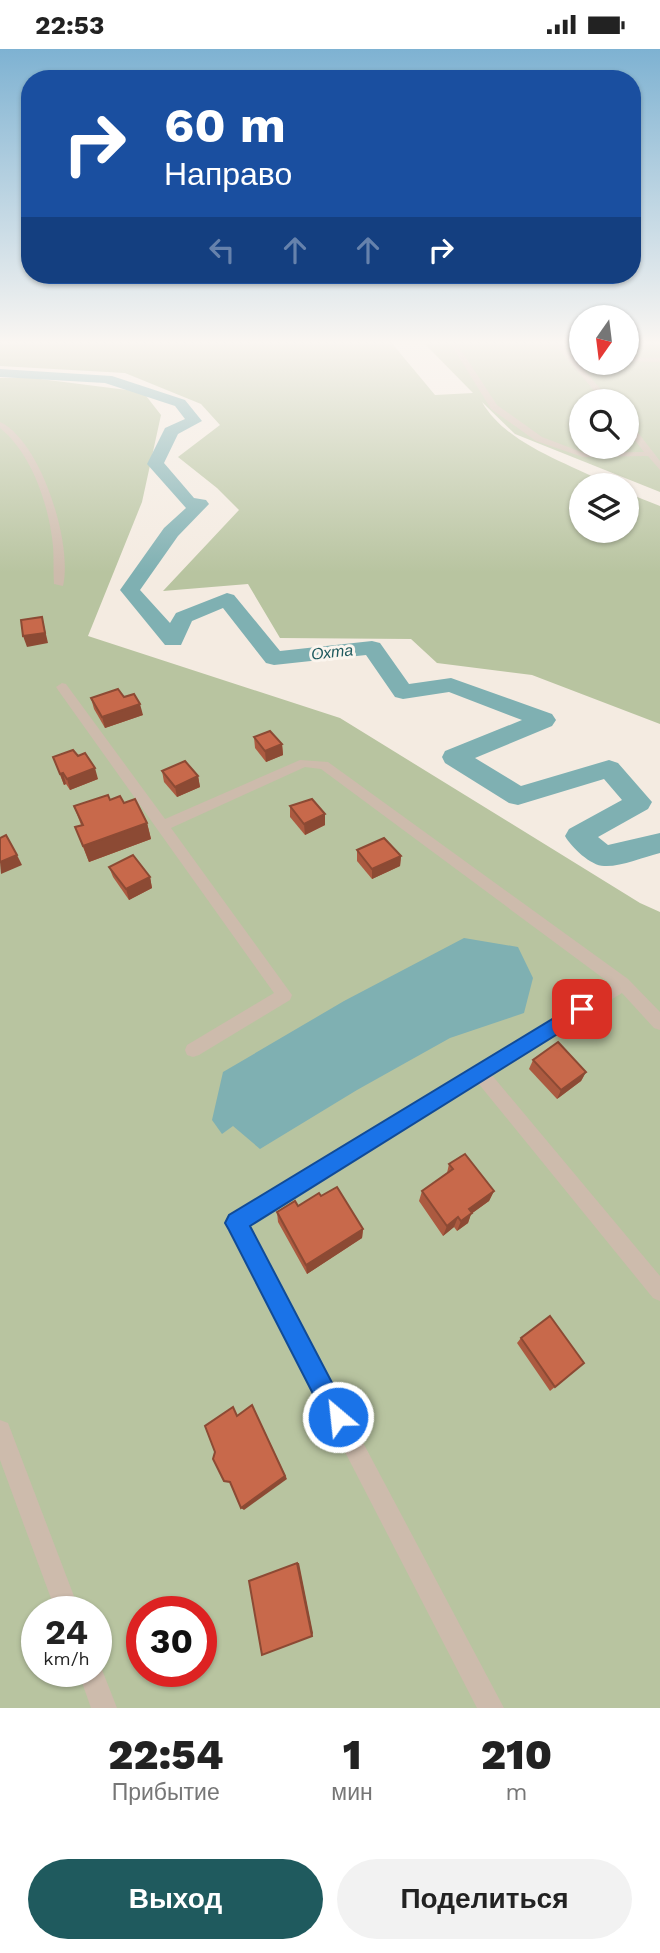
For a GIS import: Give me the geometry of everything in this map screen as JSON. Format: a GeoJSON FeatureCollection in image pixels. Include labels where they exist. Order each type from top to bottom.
{"type":"FeatureCollection","features":[{"type":"Feature","properties":{"kind":"street"},"geometry":{"type":"LineString","coordinates":[[510,418],[539,439],[583,455],[649,454]]}},
{"type":"Feature","properties":{"kind":"street"},"geometry":{"type":"LineString","coordinates":[[0,424],[17,438],[27,456],[52,519],[58,545],[58,584]]}},
{"type":"Feature","properties":{"kind":"street"},"geometry":{"type":"LineString","coordinates":[[639,438],[660,467]]}},
{"type":"Feature","properties":{"kind":"street"},"geometry":{"type":"LineString","coordinates":[[62,687],[284,995],[193,1050]]}},
{"type":"Feature","properties":{"kind":"street"},"geometry":{"type":"LineString","coordinates":[[164,825],[304,763],[324,765],[622,984],[660,1023]]}},
{"type":"Feature","properties":{"kind":"street"},"geometry":{"type":"LineString","coordinates":[[491,1708],[236,1223],[622,984]]}},
{"type":"Feature","properties":{"kind":"street"},"geometry":{"type":"LineString","coordinates":[[479,1072],[660,1291]]}},
{"type":"Feature","properties":{"kind":"street"},"geometry":{"type":"LineString","coordinates":[[0,1431],[62,1596]]}},
{"type":"Feature","properties":{"kind":"street"},"geometry":{"type":"LineString","coordinates":[[95,1687],[100,1706]]}},
{"type":"Feature","properties":{"kind":"green space"},"geometry":{"type":"Polygon","coordinates":[[[0,418],[160,418],[142,502],[88,636],[340,718],[640,903],[660,912],[660,1708],[0,1708],[0,418]]]}},
{"type":"Feature","properties":{"kind":"green space"},"geometry":{"type":"Polygon","coordinates":[[[214,418],[495,418],[522,441],[585,473],[569,473],[569,543],[639,543],[639,498],[660,506],[660,724],[532,675],[437,663],[411,639],[280,638],[248,584],[163,591],[239,510],[217,488],[178,457],[220,425],[214,418]]]}},
{"type":"Feature","properties":{"kind":"green space"},"geometry":{"type":"Polygon","coordinates":[[[499,418],[569,418],[569,456],[515,434],[499,418]]]}},
{"type":"Feature","properties":{"kind":"green space"},"geometry":{"type":"Polygon","coordinates":[[[639,418],[660,418],[660,492],[639,484],[639,473],[612,473],[578,459],[639,459],[639,418]]]}},
{"type":"Feature","properties":{"kind":"water"},"geometry":{"type":"Polygon","coordinates":[[[464,938],[518,947],[533,978],[524,1013],[450,1038],[260,1149],[233,1126],[222,1134],[212,1120],[223,1072],[344,1001],[464,938]]]}},
{"type":"Feature","properties":{"kind":"building"},"geometry":{"type":"Polygon","coordinates":[[[42,617],[45,633],[23,636],[21,620],[42,617]]]}},
{"type":"Feature","properties":{"kind":"building"},"geometry":{"type":"Polygon","coordinates":[[[118,689],[124,697],[134,694],[140,704],[102,717],[91,698],[118,689]]]}},
{"type":"Feature","properties":{"kind":"building"},"geometry":{"type":"Polygon","coordinates":[[[270,731],[282,744],[265,751],[254,737],[270,731]]]}},
{"type":"Feature","properties":{"kind":"building"},"geometry":{"type":"Polygon","coordinates":[[[73,750],[78,756],[85,753],[95,768],[67,779],[63,773],[60,774],[53,757],[73,750]]]}},
{"type":"Feature","properties":{"kind":"building"},"geometry":{"type":"Polygon","coordinates":[[[185,761],[198,776],[175,787],[162,771],[185,761]]]}},
{"type":"Feature","properties":{"kind":"building"},"geometry":{"type":"Polygon","coordinates":[[[108,795],[110,800],[120,796],[124,803],[135,799],[147,823],[83,846],[75,827],[83,825],[74,806],[108,795]]]}},
{"type":"Feature","properties":{"kind":"building"},"geometry":{"type":"Polygon","coordinates":[[[312,799],[325,814],[304,824],[290,806],[312,799]]]}},
{"type":"Feature","properties":{"kind":"building"},"geometry":{"type":"Polygon","coordinates":[[[6,835],[17,855],[0,862],[0,838],[6,835]]]}},
{"type":"Feature","properties":{"kind":"building"},"geometry":{"type":"Polygon","coordinates":[[[384,838],[401,856],[372,869],[357,850],[384,838]]]}},
{"type":"Feature","properties":{"kind":"building"},"geometry":{"type":"Polygon","coordinates":[[[133,855],[150,877],[126,889],[109,867],[133,855]]]}},
{"type":"Feature","properties":{"kind":"building"},"geometry":{"type":"Polygon","coordinates":[[[558,1042],[586,1072],[561,1090],[533,1060],[558,1042]]]}},
{"type":"Feature","properties":{"kind":"building"},"geometry":{"type":"Polygon","coordinates":[[[465,1154],[494,1191],[469,1209],[472,1213],[461,1221],[458,1217],[447,1226],[422,1191],[453,1169],[449,1164],[465,1154]]]}},
{"type":"Feature","properties":{"kind":"building"},"geometry":{"type":"Polygon","coordinates":[[[337,1187],[363,1229],[306,1265],[277,1212],[295,1201],[298,1206],[319,1193],[321,1196],[337,1187]]]}},
{"type":"Feature","properties":{"kind":"building"},"geometry":{"type":"Polygon","coordinates":[[[550,1316],[584,1363],[555,1387],[521,1338],[550,1316]]]}},
{"type":"Feature","properties":{"kind":"building"},"geometry":{"type":"Polygon","coordinates":[[[252,1405],[285,1476],[241,1508],[230,1482],[224,1481],[213,1459],[215,1452],[205,1426],[233,1407],[237,1416],[252,1405]]]}},
{"type":"Feature","properties":{"kind":"building"},"geometry":{"type":"Polygon","coordinates":[[[297,1563],[312,1636],[262,1655],[249,1581],[297,1563]]]}},
{"type":"Feature","properties":{"kind":"waterway","name":"Охта"},"geometry":{"type":"LineString","coordinates":[[192,418],[194,421],[171,431],[155,464],[189,503],[200,504],[171,532],[130,590],[173,640],[183,617],[227,599],[274,658],[372,648],[403,692],[451,685],[544,720],[454,757],[518,796],[609,769],[639,802],[578,836],[604,856],[660,843]]}},
{"type":"Feature","properties":{"kind":"route"},"geometry":{"type":"LineString","coordinates":[[338,1417],[236,1223],[582,1009]]}}]}
